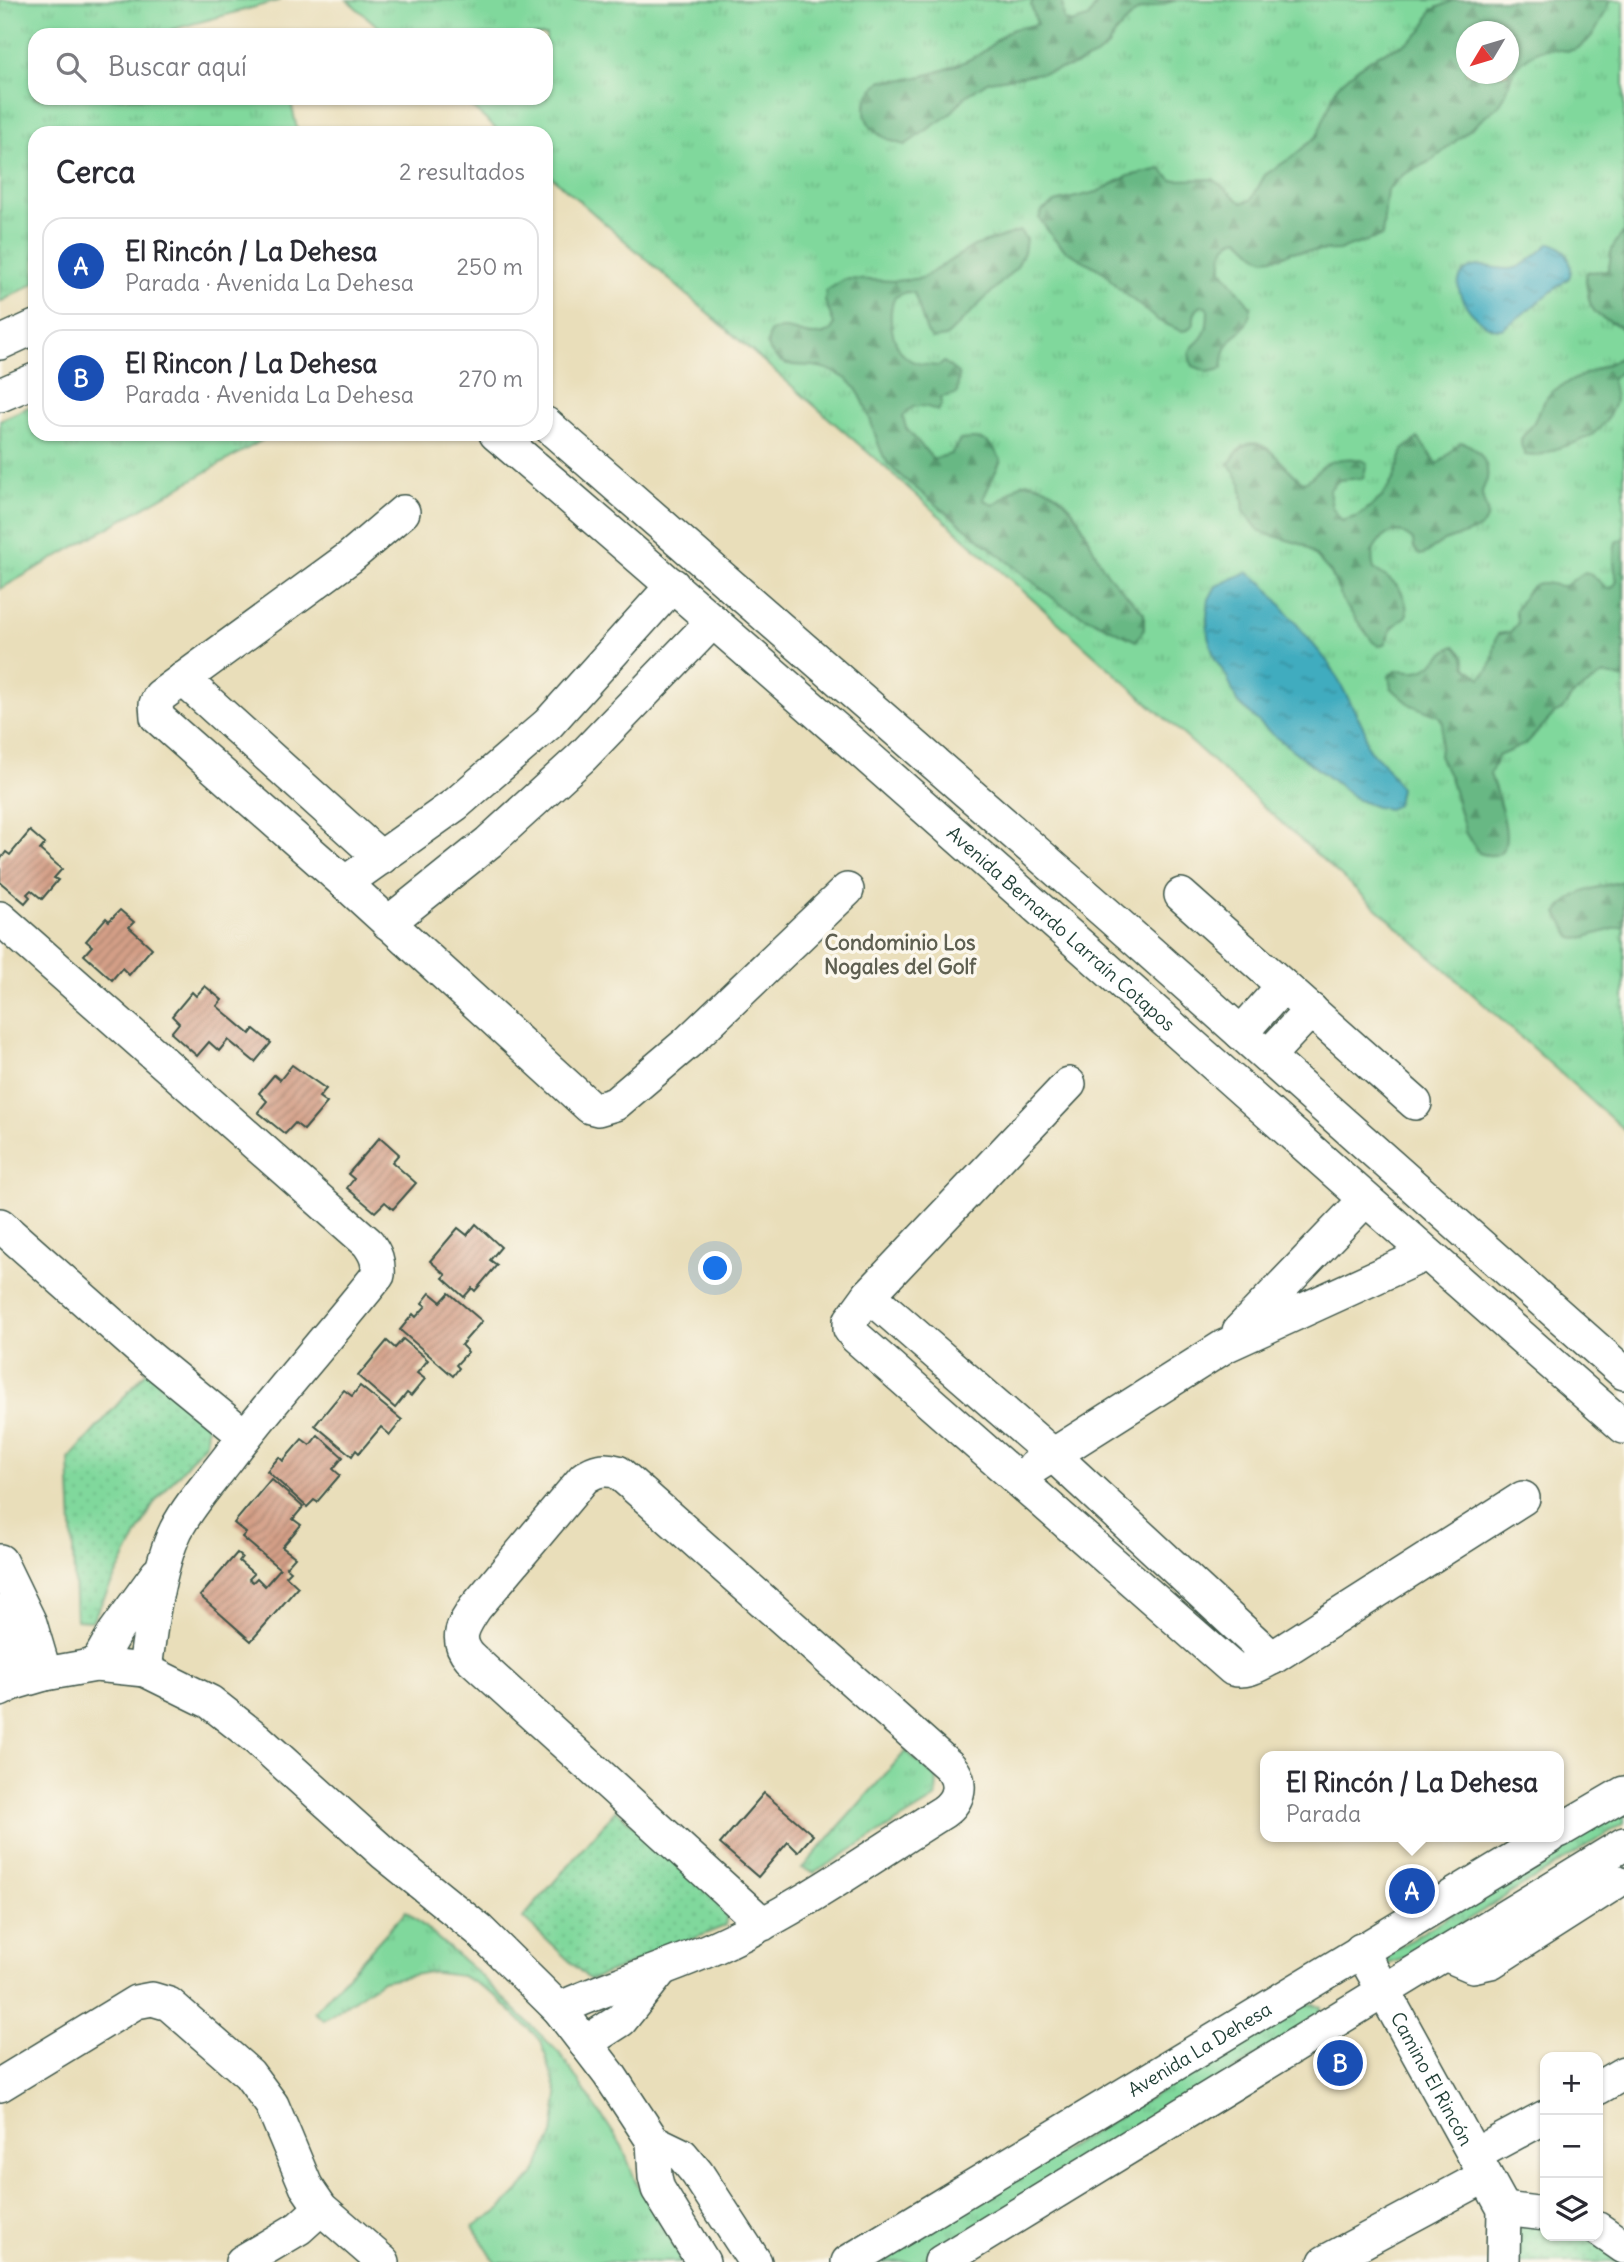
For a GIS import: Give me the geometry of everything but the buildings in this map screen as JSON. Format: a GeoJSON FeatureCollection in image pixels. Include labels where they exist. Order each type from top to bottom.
{"type":"FeatureCollection","features":[{"type":"Feature","properties":{"kind":"street"},"geometry":{"type":"LineString","coordinates":[[0,343],[28,330]]}},
{"type":"Feature","properties":{"kind":"street"},"geometry":{"type":"LineString","coordinates":[[0,395],[28,383]]}},
{"type":"Feature","properties":{"kind":"street"},"geometry":{"type":"LineString","coordinates":[[553,430],[1107,914],[1624,1373]]}},
{"type":"Feature","properties":{"kind":"street","name":"Avenida Bernardo Larraín Cotapos"},"geometry":{"type":"LineString","coordinates":[[504,441],[674,585],[1624,1427]]}},
{"type":"Feature","properties":{"kind":"street"},"geometry":{"type":"LineString","coordinates":[[403,512],[349,558],[160,696],[156,704],[157,717],[345,883],[590,1107],[598,1109],[615,1104],[687,1043],[847,890]]}},
{"type":"Feature","properties":{"kind":"street"},"geometry":{"type":"LineString","coordinates":[[345,883],[456,804],[548,724],[674,585]]}},
{"type":"Feature","properties":{"kind":"street"},"geometry":{"type":"LineString","coordinates":[[388,923],[489,842],[582,757],[713,621]]}},
{"type":"Feature","properties":{"kind":"street"},"geometry":{"type":"LineString","coordinates":[[183,679],[381,858]]}},
{"type":"Feature","properties":{"kind":"street"},"geometry":{"type":"LineString","coordinates":[[1181,895],[1415,1103]]}},
{"type":"Feature","properties":{"kind":"street"},"geometry":{"type":"LineString","coordinates":[[1079,945],[1107,914]]}},
{"type":"Feature","properties":{"kind":"street"},"geometry":{"type":"LineString","coordinates":[[0,918],[368,1243],[379,1265],[377,1275],[245,1436],[195,1501],[176,1531],[165,1563],[145,1670]]}},
{"type":"Feature","properties":{"kind":"street"},"geometry":{"type":"LineString","coordinates":[[1241,1033],[1283,986]]}},
{"type":"Feature","properties":{"kind":"street"},"geometry":{"type":"LineString","coordinates":[[1268,1056],[1311,1010]]}},
{"type":"Feature","properties":{"kind":"street"},"geometry":{"type":"LineString","coordinates":[[1069,1084],[869,1295],[850,1321],[852,1333],[1233,1669],[1245,1671],[1272,1658],[1522,1498]]}},
{"type":"Feature","properties":{"kind":"street"},"geometry":{"type":"LineString","coordinates":[[1225,1346],[1365,1200]]}},
{"type":"Feature","properties":{"kind":"street"},"geometry":{"type":"LineString","coordinates":[[0,1225],[152,1359],[245,1436]]}},
{"type":"Feature","properties":{"kind":"street"},"geometry":{"type":"LineString","coordinates":[[1018,1478],[1225,1346],[1426,1254]]}},
{"type":"Feature","properties":{"kind":"street"},"geometry":{"type":"LineString","coordinates":[[869,1295],[1052,1454],[1272,1658]]}},
{"type":"Feature","properties":{"kind":"street"},"geometry":{"type":"LineString","coordinates":[[1563,1374],[1592,1344]]}},
{"type":"Feature","properties":{"kind":"street"},"geometry":{"type":"LineString","coordinates":[[559,2009],[593,1993],[661,1970],[763,1924],[950,1807],[958,1790],[957,1777],[948,1765],[618,1472],[609,1470],[591,1473],[475,1608],[461,1628],[461,1642],[470,1657],[763,1924]]}},
{"type":"Feature","properties":{"kind":"street"},"geometry":{"type":"LineString","coordinates":[[0,1561],[30,1623],[45,1674]]}},
{"type":"Feature","properties":{"kind":"street"},"geometry":{"type":"LineString","coordinates":[[96,1665],[115,1632],[165,1563]]}},
{"type":"Feature","properties":{"kind":"street"},"geometry":{"type":"LineString","coordinates":[[0,1613],[7,1686],[45,1674],[96,1665],[145,1670],[210,1702],[257,1739],[385,1854],[479,1930],[559,2009],[653,2141],[686,2159],[755,2262]]}},
{"type":"Feature","properties":{"kind":"street"},"geometry":{"type":"LineString","coordinates":[[1564,1829],[1624,1793]]}},
{"type":"Feature","properties":{"kind":"street","name":"Avenida La Dehesa"},"geometry":{"type":"LineString","coordinates":[[848,2262],[1542,1842]]}},
{"type":"Feature","properties":{"kind":"street"},"geometry":{"type":"LineString","coordinates":[[942,2262],[1445,1954],[1616,1865]]}},
{"type":"Feature","properties":{"kind":"street","name":"Camino El Rincón"},"geometry":{"type":"LineString","coordinates":[[1361,1950],[1504,2209]]}},
{"type":"Feature","properties":{"kind":"street"},"geometry":{"type":"LineString","coordinates":[[585,2043],[621,2020],[661,1970]]}},
{"type":"Feature","properties":{"kind":"street"},"geometry":{"type":"LineString","coordinates":[[0,2085],[136,2002],[152,1999],[169,2004],[234,2059],[262,2090],[279,2121],[306,2186],[321,2208],[383,2262]]}},
{"type":"Feature","properties":{"kind":"street"},"geometry":{"type":"LineString","coordinates":[[1603,2085],[1624,2073]]}},
{"type":"Feature","properties":{"kind":"street"},"geometry":{"type":"LineString","coordinates":[[1325,2262],[1480,2165],[1540,2121]]}},
{"type":"Feature","properties":{"kind":"street"},"geometry":{"type":"LineString","coordinates":[[653,2141],[654,2177],[658,2189],[698,2253]]}},
{"type":"Feature","properties":{"kind":"street"},"geometry":{"type":"LineString","coordinates":[[242,2262],[305,2224],[321,2208]]}},
{"type":"Feature","properties":{"kind":"street"},"geometry":{"type":"LineString","coordinates":[[1503,2262],[1504,2209],[1540,2213]]}},
{"type":"Feature","properties":{"kind":"street"},"geometry":{"type":"LineString","coordinates":[[698,2253],[698,2232],[715,2220],[727,2219]]}},
{"type":"Feature","properties":{"kind":"street"},"geometry":{"type":"LineString","coordinates":[[1603,2233],[1624,2247]]}},
{"type":"Feature","properties":{"kind":"green space"},"geometry":{"type":"Polygon","coordinates":[[[0,0],[281,0],[177,28],[28,28],[28,105],[292,105],[296,126],[28,126],[28,287],[0,302],[0,0]]]}},
{"type":"Feature","properties":{"kind":"green space"},"geometry":{"type":"Polygon","coordinates":[[[347,0],[1624,0],[1624,1130],[886,468],[553,178],[553,126],[493,126],[469,105],[553,105],[553,28],[380,28],[347,0]]]}},
{"type":"Feature","properties":{"kind":"green space"},"geometry":{"type":"Polygon","coordinates":[[[1033,0],[1062,0],[1064,20],[1071,23],[1088,18],[1099,0],[1177,0],[1137,11],[1116,32],[1108,46],[1096,56],[1073,66],[989,81],[966,96],[950,114],[905,145],[892,141],[873,129],[867,121],[866,102],[882,80],[906,79],[943,70],[981,53],[1011,30],[1037,24],[1031,5],[1033,0]]]}},
{"type":"Feature","properties":{"kind":"green space"},"geometry":{"type":"Polygon","coordinates":[[[1454,0],[1610,0],[1593,34],[1579,47],[1570,50],[1542,50],[1519,65],[1519,21],[1456,21],[1456,84],[1509,84],[1499,105],[1433,160],[1404,174],[1387,190],[1382,236],[1339,250],[1291,252],[1282,257],[1265,259],[1239,238],[1229,242],[1223,254],[1222,270],[1251,307],[1244,327],[1228,344],[1222,369],[1208,372],[1193,366],[1190,359],[1190,350],[1206,329],[1208,309],[1202,305],[1198,309],[1194,315],[1194,324],[1188,330],[1181,331],[1157,320],[1115,285],[1104,272],[1066,251],[1039,218],[1042,211],[1055,202],[1097,192],[1128,176],[1161,169],[1172,180],[1213,179],[1242,203],[1251,200],[1265,175],[1317,136],[1337,86],[1379,54],[1404,44],[1422,31],[1432,10],[1454,0]]]}},
{"type":"Feature","properties":{"kind":"green space"},"geometry":{"type":"Polygon","coordinates":[[[1020,231],[1026,239],[1017,267],[946,337],[932,339],[927,332],[914,293],[906,292],[895,297],[891,313],[892,331],[904,355],[920,364],[939,366],[944,362],[959,374],[957,394],[941,397],[942,404],[938,411],[923,406],[910,409],[903,417],[906,428],[933,459],[951,454],[960,440],[980,439],[989,443],[1001,460],[983,499],[993,505],[1020,484],[1029,482],[1044,487],[1066,503],[1075,513],[1107,573],[1144,613],[1144,629],[1136,641],[1063,606],[891,467],[878,444],[860,395],[848,380],[822,368],[782,362],[767,346],[770,332],[778,329],[814,335],[831,331],[834,324],[825,301],[826,291],[845,279],[895,281],[922,278],[974,246],[1020,231]]]}},
{"type":"Feature","properties":{"kind":"green space"},"geometry":{"type":"Polygon","coordinates":[[[1624,231],[1624,334],[1616,324],[1595,312],[1586,281],[1587,272],[1607,271],[1613,247],[1624,231]]]}},
{"type":"Feature","properties":{"kind":"green space"},"geometry":{"type":"Polygon","coordinates":[[[1624,339],[1624,369],[1612,379],[1615,402],[1605,422],[1593,434],[1579,441],[1540,455],[1525,455],[1521,439],[1548,396],[1564,384],[1620,358],[1624,339]]]}},
{"type":"Feature","properties":{"kind":"green space"},"geometry":{"type":"Polygon","coordinates":[[[28,407],[28,441],[261,441],[0,589],[0,420],[28,407]]]}},
{"type":"Feature","properties":{"kind":"green space"},"geometry":{"type":"Polygon","coordinates":[[[1418,438],[1437,464],[1461,442],[1481,455],[1487,472],[1482,494],[1487,517],[1478,529],[1442,542],[1429,552],[1419,555],[1413,540],[1400,531],[1387,535],[1377,543],[1373,555],[1374,569],[1398,587],[1405,599],[1407,615],[1392,628],[1384,645],[1379,646],[1373,642],[1344,603],[1331,573],[1310,550],[1304,545],[1260,532],[1244,511],[1241,483],[1229,464],[1239,450],[1249,444],[1267,448],[1303,482],[1326,464],[1336,460],[1352,459],[1367,463],[1363,478],[1339,480],[1329,490],[1332,507],[1342,521],[1358,516],[1382,497],[1394,478],[1403,450],[1418,438]]]}},
{"type":"Feature","properties":{"kind":"green space"},"geometry":{"type":"Polygon","coordinates":[[[1624,538],[1624,679],[1604,674],[1572,696],[1562,710],[1554,714],[1526,744],[1498,756],[1490,774],[1502,811],[1506,840],[1503,850],[1494,855],[1479,853],[1466,834],[1450,777],[1439,756],[1443,723],[1439,716],[1411,705],[1391,688],[1389,676],[1400,670],[1422,670],[1455,646],[1464,656],[1466,667],[1481,678],[1492,662],[1498,634],[1510,632],[1518,623],[1515,611],[1529,589],[1541,583],[1564,586],[1585,572],[1607,588],[1613,587],[1617,581],[1614,562],[1616,542],[1624,538]]]}},
{"type":"Feature","properties":{"kind":"green space"},"geometry":{"type":"Polygon","coordinates":[[[1624,881],[1624,926],[1578,939],[1572,938],[1557,913],[1563,905],[1578,894],[1624,881]]]}},
{"type":"Feature","properties":{"kind":"green space"},"geometry":{"type":"Polygon","coordinates":[[[147,1371],[207,1424],[206,1442],[154,1503],[92,1621],[76,1620],[69,1459],[147,1371]]]}},
{"type":"Feature","properties":{"kind":"green space"},"geometry":{"type":"Polygon","coordinates":[[[906,1751],[937,1778],[936,1798],[814,1873],[802,1868],[906,1751]]]}},
{"type":"Feature","properties":{"kind":"green space"},"geometry":{"type":"Polygon","coordinates":[[[1624,1807],[1624,1823],[1406,1958],[1388,1964],[1385,1956],[1624,1807]]]}},
{"type":"Feature","properties":{"kind":"green space"},"geometry":{"type":"Polygon","coordinates":[[[616,1810],[728,1910],[725,1926],[590,1980],[523,1918],[616,1810]]]}},
{"type":"Feature","properties":{"kind":"green space"},"geometry":{"type":"Polygon","coordinates":[[[406,1911],[478,1973],[560,2054],[622,2146],[636,2182],[684,2262],[495,2262],[473,2226],[500,2210],[534,2175],[553,2134],[558,2095],[541,2041],[493,1993],[462,1976],[429,1972],[381,1981],[324,2020],[314,2012],[406,1911]]]}},
{"type":"Feature","properties":{"kind":"green space"},"geometry":{"type":"Polygon","coordinates":[[[1306,2003],[1322,2007],[1315,2021],[918,2262],[880,2262],[1306,2003]]]}},
{"type":"Feature","properties":{"kind":"green space"},"geometry":{"type":"Polygon","coordinates":[[[1521,2226],[1540,2227],[1540,2241],[1592,2241],[1623,2262],[1513,2262],[1513,2238],[1521,2226]]]}},
{"type":"Feature","properties":{"kind":"water"},"geometry":{"type":"Polygon","coordinates":[[[1550,243],[1560,248],[1567,256],[1571,267],[1569,278],[1501,329],[1493,328],[1475,316],[1462,298],[1459,288],[1459,279],[1464,272],[1476,266],[1515,268],[1550,243]]]}},
{"type":"Feature","properties":{"kind":"water"},"geometry":{"type":"Polygon","coordinates":[[[1247,572],[1263,583],[1331,666],[1365,730],[1368,748],[1386,767],[1400,788],[1397,804],[1389,809],[1358,800],[1273,735],[1237,702],[1227,677],[1215,659],[1208,636],[1207,617],[1209,599],[1216,586],[1247,572]]]}},
{"type":"Feature","properties":{"kind":"place","name":"El Rincón / La Dehesa"},"geometry":{"type":"Point","coordinates":[1412,1891]}},
{"type":"Feature","properties":{"kind":"place","name":"El Rincon / La Dehesa"},"geometry":{"type":"Point","coordinates":[1340,2063]}},
{"type":"Feature","properties":{"kind":"district","name":"Condominio Los Nogales del Golf"},"geometry":{"type":"Point","coordinates":[900,954]}}]}
